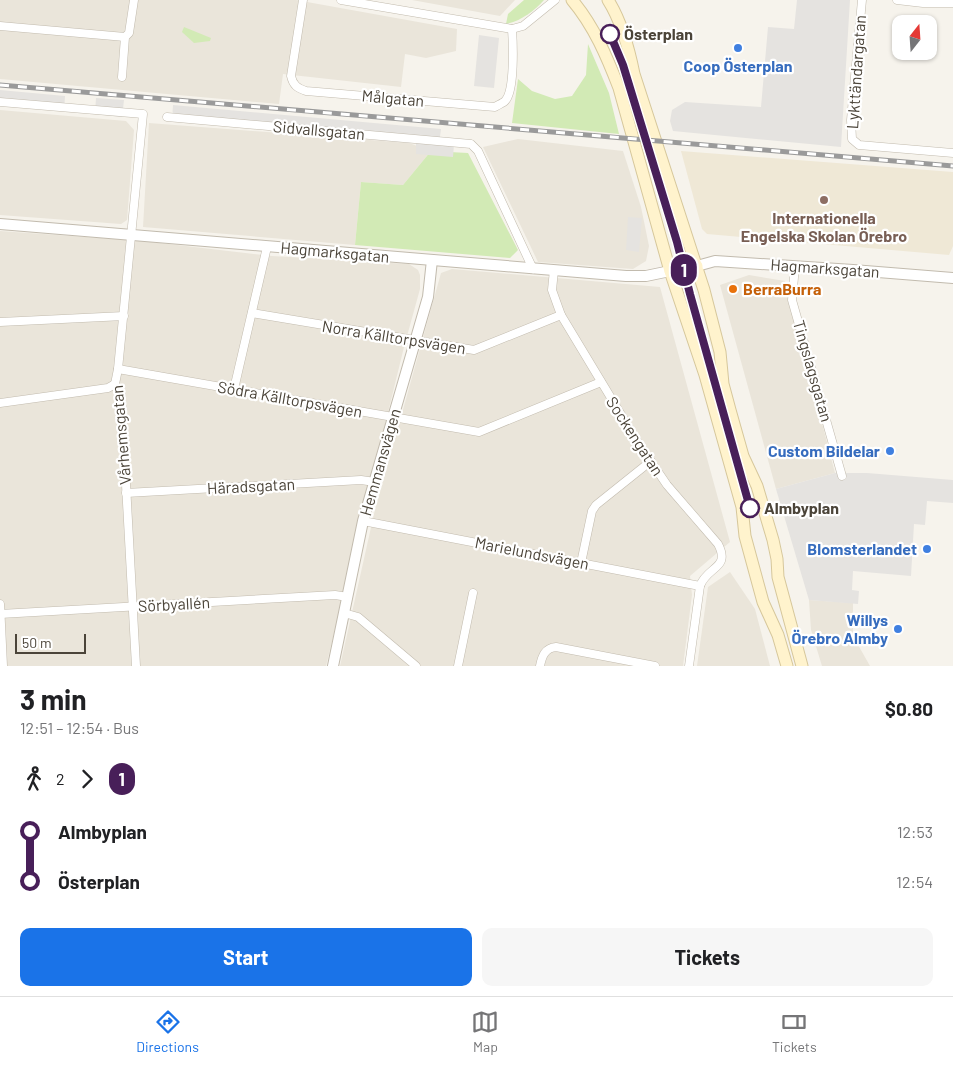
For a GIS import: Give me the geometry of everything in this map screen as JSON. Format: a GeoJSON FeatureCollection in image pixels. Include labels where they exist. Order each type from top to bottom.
{"type":"FeatureCollection","features":[{"type":"Feature","properties":{"kind":"main road"},"geometry":{"type":"LineString","coordinates":[[572,0],[587,19],[594,32],[619,88],[670,271],[713,404],[742,506],[746,542],[763,602],[778,634],[786,666]]}},
{"type":"Feature","properties":{"kind":"main road"},"geometry":{"type":"LineString","coordinates":[[608,0],[619,21],[628,47],[634,74],[697,266],[720,352],[723,384],[743,456],[757,486],[777,559],[778,577],[802,666]]}},
{"type":"Feature","properties":{"kind":"main road"},"geometry":{"type":"LineString","coordinates":[[670,271],[697,266]]}},
{"type":"Feature","properties":{"kind":"street"},"geometry":{"type":"LineString","coordinates":[[122,77],[125,37],[129,33],[134,0]]}},
{"type":"Feature","properties":{"kind":"street","name":"Målgatan"},"geometry":{"type":"LineString","coordinates":[[303,0],[291,76],[293,83],[298,88],[306,90],[495,107],[505,102],[511,89],[514,46],[512,29]]}},
{"type":"Feature","properties":{"kind":"street"},"geometry":{"type":"LineString","coordinates":[[341,0],[512,29],[523,26],[555,0]]}},
{"type":"Feature","properties":{"kind":"street","name":"Lykttändargatan"},"geometry":{"type":"LineString","coordinates":[[862,0],[850,135],[855,143],[859,145],[953,153]]}},
{"type":"Feature","properties":{"kind":"street"},"geometry":{"type":"LineString","coordinates":[[897,0],[923,3],[953,3]]}},
{"type":"Feature","properties":{"kind":"street"},"geometry":{"type":"LineString","coordinates":[[0,26],[125,37]]}},
{"type":"Feature","properties":{"kind":"street","name":"Vårhemsgatan"},"geometry":{"type":"LineString","coordinates":[[0,102],[143,114],[124,316],[118,369],[114,384],[121,394],[136,666]]}},
{"type":"Feature","properties":{"kind":"street","name":"Sidvallsgatan"},"geometry":{"type":"LineString","coordinates":[[167,117],[470,144],[478,151],[533,269]]}},
{"type":"Feature","properties":{"kind":"street","name":"Hagmarksgatan"},"geometry":{"type":"LineString","coordinates":[[0,224],[631,277],[670,271]]}},
{"type":"Feature","properties":{"kind":"street"},"geometry":{"type":"LineString","coordinates":[[234,389],[267,247]]}},
{"type":"Feature","properties":{"kind":"street","name":"Hemmansvägen"},"geometry":{"type":"LineString","coordinates":[[333,666],[363,521],[428,297],[432,260]]}},
{"type":"Feature","properties":{"kind":"street","name":"Hagmarksgatan"},"geometry":{"type":"LineString","coordinates":[[697,266],[715,261],[953,278]]}},
{"type":"Feature","properties":{"kind":"street","name":"Tingslagsgatan"},"geometry":{"type":"LineString","coordinates":[[795,266],[792,300],[842,476]]}},
{"type":"Feature","properties":{"kind":"street","name":"Sockengatan"},"geometry":{"type":"LineString","coordinates":[[554,270],[552,290],[561,315],[636,441],[667,485],[718,544],[722,552],[719,564],[703,578],[700,586]]}},
{"type":"Feature","properties":{"kind":"street","name":"Norra Källtorpsvägen"},"geometry":{"type":"LineString","coordinates":[[252,313],[474,350],[561,315]]}},
{"type":"Feature","properties":{"kind":"street"},"geometry":{"type":"LineString","coordinates":[[0,322],[124,316]]}},
{"type":"Feature","properties":{"kind":"street","name":"Södra Källtorpsvägen"},"geometry":{"type":"LineString","coordinates":[[118,369],[480,432],[601,382]]}},
{"type":"Feature","properties":{"kind":"street"},"geometry":{"type":"LineString","coordinates":[[0,403],[108,388],[114,384]]}},
{"type":"Feature","properties":{"kind":"street"},"geometry":{"type":"LineString","coordinates":[[581,563],[592,511],[596,505],[650,461]]}},
{"type":"Feature","properties":{"kind":"street","name":"Häradsgatan"},"geometry":{"type":"LineString","coordinates":[[126,493],[361,480],[374,482]]}},
{"type":"Feature","properties":{"kind":"street","name":"Marielundsvägen"},"geometry":{"type":"LineString","coordinates":[[363,521],[700,586]]}},
{"type":"Feature","properties":{"kind":"street"},"geometry":{"type":"LineString","coordinates":[[689,666],[700,586]]}},
{"type":"Feature","properties":{"kind":"street"},"geometry":{"type":"LineString","coordinates":[[458,666],[473,593]]}},
{"type":"Feature","properties":{"kind":"street","name":"Sörbyallén"},"geometry":{"type":"LineString","coordinates":[[0,614],[335,595],[348,597]]}},
{"type":"Feature","properties":{"kind":"street"},"geometry":{"type":"LineString","coordinates":[[0,604],[3,666]]}},
{"type":"Feature","properties":{"kind":"street"},"geometry":{"type":"LineString","coordinates":[[344,613],[358,618],[416,666]]}},
{"type":"Feature","properties":{"kind":"street"},"geometry":{"type":"LineString","coordinates":[[540,666],[546,650],[556,647],[655,666]]}},
{"type":"Feature","properties":{"kind":"shaded area"},"geometry":{"type":"Polygon","coordinates":[[[0,0],[296,0],[457,29],[456,51],[426,58],[405,54],[401,87],[283,74],[279,104],[0,79],[0,0]]]}},
{"type":"Feature","properties":{"kind":"shaded area"},"geometry":{"type":"Polygon","coordinates":[[[412,0],[515,0],[500,16],[412,0]]]}},
{"type":"Feature","properties":{"kind":"shaded area"},"geometry":{"type":"Polygon","coordinates":[[[797,0],[850,0],[841,147],[673,131],[670,121],[672,110],[685,102],[761,107],[768,27],[794,29],[797,0]]]}},
{"type":"Feature","properties":{"kind":"shaded area"},"geometry":{"type":"Polygon","coordinates":[[[479,35],[499,38],[494,88],[474,86],[479,35]]]}},
{"type":"Feature","properties":{"kind":"shaded area"},"geometry":{"type":"Polygon","coordinates":[[[0,90],[65,96],[64,111],[0,106],[0,90]]]}},
{"type":"Feature","properties":{"kind":"shaded area"},"geometry":{"type":"Polygon","coordinates":[[[96,98],[124,100],[122,117],[95,114],[96,98]]]}},
{"type":"Feature","properties":{"kind":"shaded area"},"geometry":{"type":"Polygon","coordinates":[[[173,105],[441,129],[439,144],[454,145],[453,157],[416,154],[416,143],[172,121],[173,105]]]}},
{"type":"Feature","properties":{"kind":"shaded area"},"geometry":{"type":"Polygon","coordinates":[[[0,110],[126,121],[134,130],[127,220],[121,224],[0,215],[0,110]]]}},
{"type":"Feature","properties":{"kind":"shaded area"},"geometry":{"type":"Polygon","coordinates":[[[149,123],[409,143],[431,151],[403,185],[361,182],[355,245],[143,227],[149,123]]]}},
{"type":"Feature","properties":{"kind":"shaded area"},"geometry":{"type":"Polygon","coordinates":[[[518,139],[623,151],[641,207],[649,246],[646,261],[633,269],[538,262],[483,147],[518,139]]]}},
{"type":"Feature","properties":{"kind":"shaded area","name":"Internationella Engelska Skolan Örebro"},"geometry":{"type":"Polygon","coordinates":[[[681,151],[953,172],[953,246],[949,255],[707,234],[702,229],[681,151]]]}},
{"type":"Feature","properties":{"kind":"shaded area"},"geometry":{"type":"Polygon","coordinates":[[[628,217],[642,218],[639,252],[626,250],[628,217]]]}},
{"type":"Feature","properties":{"kind":"shaded area"},"geometry":{"type":"Polygon","coordinates":[[[0,231],[143,241],[272,256],[409,264],[418,270],[420,289],[326,666],[0,666],[0,231]]]}},
{"type":"Feature","properties":{"kind":"shaded area"},"geometry":{"type":"Polygon","coordinates":[[[452,269],[660,287],[730,542],[690,576],[692,595],[683,666],[340,666],[374,514],[441,273],[452,269]]]}},
{"type":"Feature","properties":{"kind":"shaded area"},"geometry":{"type":"Polygon","coordinates":[[[749,275],[785,281],[835,473],[776,489],[720,285],[749,275]]]}},
{"type":"Feature","properties":{"kind":"shaded area"},"geometry":{"type":"Polygon","coordinates":[[[835,473],[867,473],[953,480],[953,503],[927,501],[925,525],[914,524],[911,576],[853,571],[852,590],[859,591],[858,604],[809,600],[776,489],[835,473]]]}},
{"type":"Feature","properties":{"kind":"shaded area"},"geometry":{"type":"Polygon","coordinates":[[[730,572],[755,609],[770,666],[697,666],[708,587],[730,572]]]}},
{"type":"Feature","properties":{"kind":"shaded area"},"geometry":{"type":"Polygon","coordinates":[[[809,600],[853,603],[853,636],[870,666],[822,666],[811,630],[809,600]]]}},
{"type":"Feature","properties":{"kind":"green space"},"geometry":{"type":"Polygon","coordinates":[[[524,0],[544,0],[527,15],[517,21],[506,24],[508,14],[524,0]]]}},
{"type":"Feature","properties":{"kind":"green space"},"geometry":{"type":"Polygon","coordinates":[[[184,27],[211,38],[210,41],[194,43],[182,32],[184,27]]]}},
{"type":"Feature","properties":{"kind":"green space"},"geometry":{"type":"Polygon","coordinates":[[[588,44],[609,93],[619,134],[512,123],[518,79],[532,91],[555,99],[572,96],[586,75],[588,44]]]}},
{"type":"Feature","properties":{"kind":"green space"},"geometry":{"type":"Polygon","coordinates":[[[431,151],[468,153],[518,250],[510,258],[355,245],[361,182],[403,185],[431,151]]]}},
{"type":"Feature","properties":{"kind":"railway"},"geometry":{"type":"LineString","coordinates":[[0,85],[953,166]]}},
{"type":"Feature","properties":{"kind":"bus line","name":"1"},"geometry":{"type":"LineString","coordinates":[[610,34],[623,65],[644,139],[677,242],[750,508]]}},
{"type":"Feature","properties":{"kind":"place","name":"Österplan"},"geometry":{"type":"Point","coordinates":[610,34]}},
{"type":"Feature","properties":{"kind":"place","name":"Coop Österplan"},"geometry":{"type":"Point","coordinates":[738,48]}},
{"type":"Feature","properties":{"kind":"place","name":"Internationella Engelska Skolan Örebro"},"geometry":{"type":"Point","coordinates":[824,200]}},
{"type":"Feature","properties":{"kind":"place","name":"BerraBurra"},"geometry":{"type":"Point","coordinates":[733,289]}},
{"type":"Feature","properties":{"kind":"place","name":"Custom Bildelar"},"geometry":{"type":"Point","coordinates":[890,451]}},
{"type":"Feature","properties":{"kind":"place","name":"Almbyplan"},"geometry":{"type":"Point","coordinates":[750,508]}},
{"type":"Feature","properties":{"kind":"place","name":"Blomsterlandet"},"geometry":{"type":"Point","coordinates":[927,549]}},
{"type":"Feature","properties":{"kind":"place","name":"Willys Örebro Almby"},"geometry":{"type":"Point","coordinates":[898,629]}}]}
